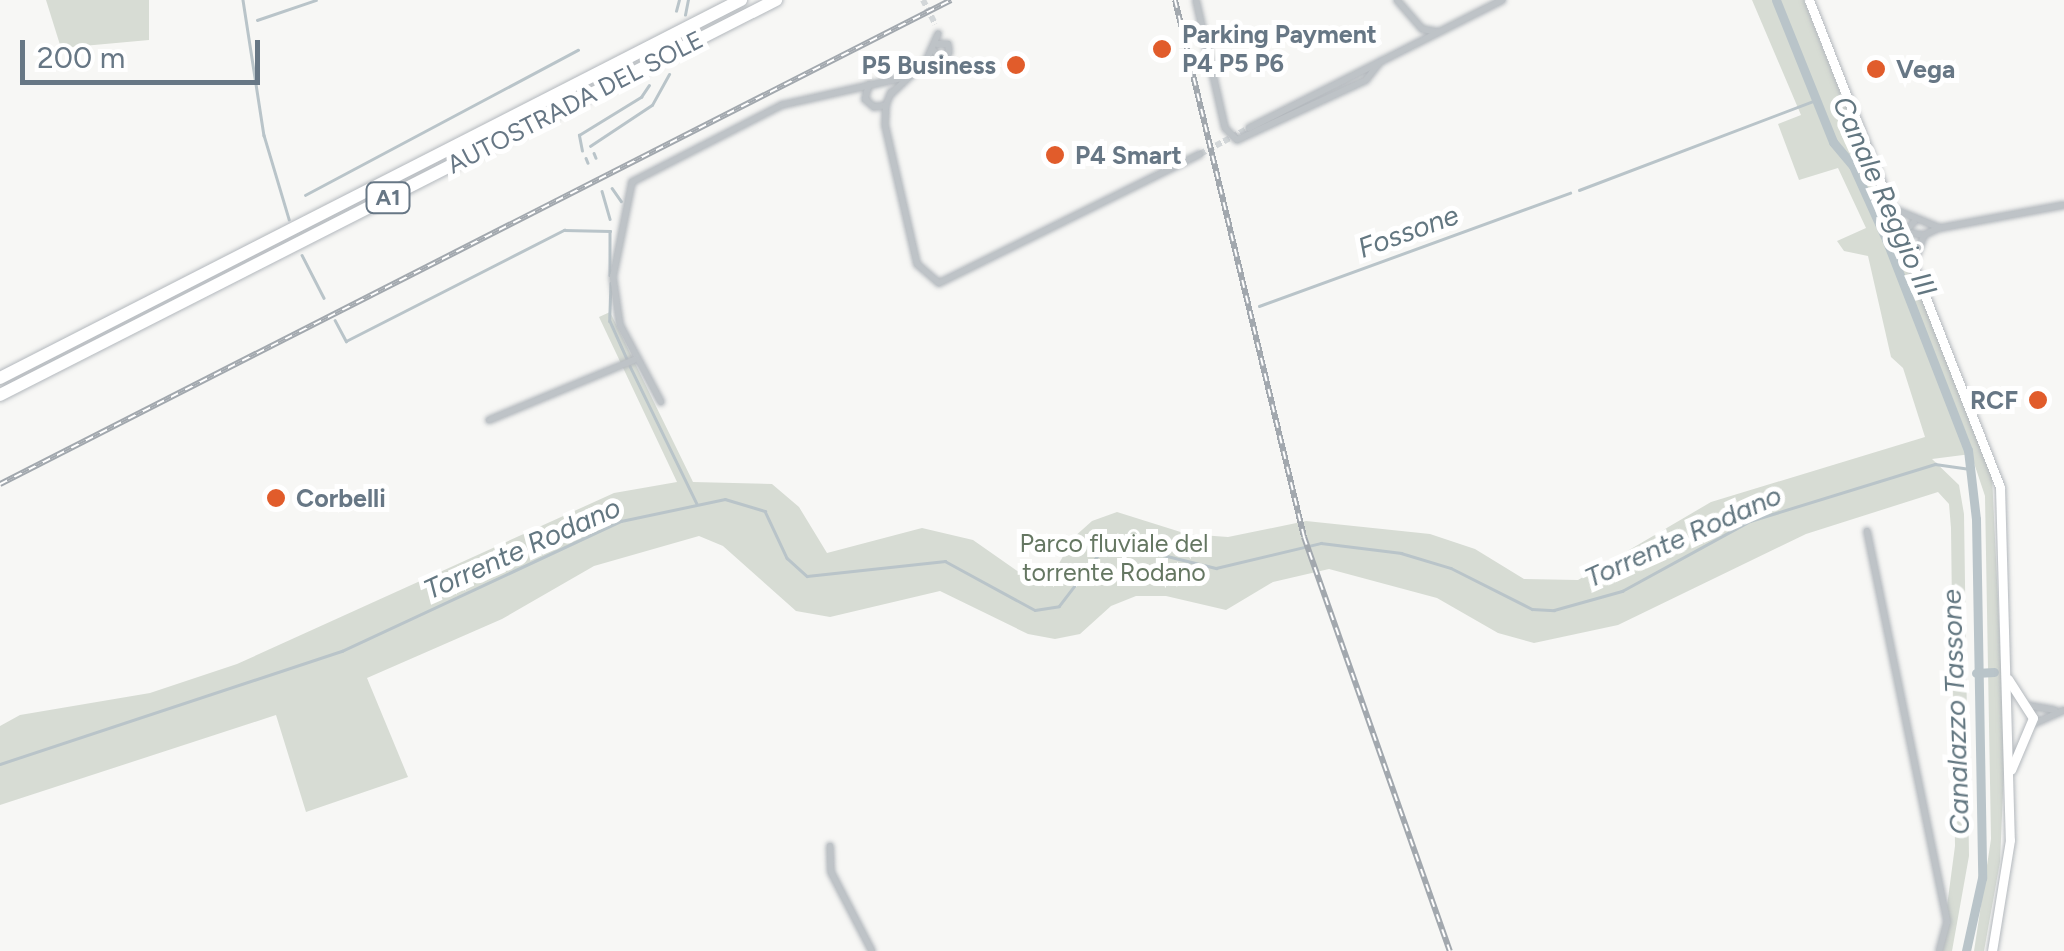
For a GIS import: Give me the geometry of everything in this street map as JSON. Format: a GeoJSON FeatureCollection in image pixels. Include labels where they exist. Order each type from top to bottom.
{"type":"FeatureCollection","features":[{"type":"Feature","properties":{"kind":"highway","name":"AUTOSTRADA DEL SOLE"},"geometry":{"type":"LineString","coordinates":[[0,378],[741,0]]}},
{"type":"Feature","properties":{"kind":"highway","name":"AUTOSTRADA DEL SOLE"},"geometry":{"type":"LineString","coordinates":[[0,396],[776,0]]}},
{"type":"Feature","properties":{"kind":"street"},"geometry":{"type":"LineString","coordinates":[[1196,0],[1225,128],[1237,140],[1366,80],[1381,61]]}},
{"type":"Feature","properties":{"kind":"street"},"geometry":{"type":"LineString","coordinates":[[1397,0],[1422,28],[1440,32]]}},
{"type":"Feature","properties":{"kind":"street"},"geometry":{"type":"LineString","coordinates":[[1250,128],[1502,0]]}},
{"type":"Feature","properties":{"kind":"street"},"geometry":{"type":"LineString","coordinates":[[1809,0],[1904,232],[2000,487],[2009,709],[2009,870],[1992,951]]}},
{"type":"Feature","properties":{"kind":"street"},"geometry":{"type":"LineString","coordinates":[[884,126],[891,94],[902,78],[938,45],[935,24]]}},
{"type":"Feature","properties":{"kind":"street"},"geometry":{"type":"LineString","coordinates":[[662,402],[620,325],[613,277],[632,182],[776,107],[902,78]]}},
{"type":"Feature","properties":{"kind":"street"},"geometry":{"type":"LineString","coordinates":[[885,82],[891,94]]}},
{"type":"Feature","properties":{"kind":"street"},"geometry":{"type":"LineString","coordinates":[[865,99],[869,84]]}},
{"type":"Feature","properties":{"kind":"street"},"geometry":{"type":"LineString","coordinates":[[851,88],[874,107],[884,126],[917,264],[939,284],[1200,154]]}},
{"type":"Feature","properties":{"kind":"street"},"geometry":{"type":"LineString","coordinates":[[874,107],[886,105]]}},
{"type":"Feature","properties":{"kind":"street"},"geometry":{"type":"LineString","coordinates":[[1904,232],[1924,235],[1940,228],[2064,205]]}},
{"type":"Feature","properties":{"kind":"street"},"geometry":{"type":"LineString","coordinates":[[1894,209],[1914,221],[1940,228]]}},
{"type":"Feature","properties":{"kind":"street"},"geometry":{"type":"LineString","coordinates":[[1904,232],[1914,221]]}},
{"type":"Feature","properties":{"kind":"street"},"geometry":{"type":"LineString","coordinates":[[1914,260],[1924,235]]}},
{"type":"Feature","properties":{"kind":"street"},"geometry":{"type":"LineString","coordinates":[[490,420],[636,359]]}},
{"type":"Feature","properties":{"kind":"street"},"geometry":{"type":"LineString","coordinates":[[1868,531],[1946,912],[1939,951]]}},
{"type":"Feature","properties":{"kind":"street"},"geometry":{"type":"LineString","coordinates":[[2006,677],[2025,705],[2028,727],[2009,778]]}},
{"type":"Feature","properties":{"kind":"street"},"geometry":{"type":"LineString","coordinates":[[2009,709],[2025,705],[2063,710]]}},
{"type":"Feature","properties":{"kind":"street"},"geometry":{"type":"LineString","coordinates":[[2008,725],[2028,727],[2063,710]]}},
{"type":"Feature","properties":{"kind":"street"},"geometry":{"type":"LineString","coordinates":[[830,846],[831,872],[872,951]]}},
{"type":"Feature","properties":{"kind":"green space"},"geometry":{"type":"Polygon","coordinates":[[[46,0],[149,0],[149,40],[61,48],[46,0]]]}},
{"type":"Feature","properties":{"kind":"green space","name":"Parco fluviale del torrente Rodano"},"geometry":{"type":"Polygon","coordinates":[[[1752,0],[1804,0],[1992,476],[2005,746],[2000,862],[1984,951],[1974,951],[1991,839],[1985,496],[1971,454],[1932,459],[1959,485],[1964,514],[1969,856],[1952,951],[1941,951],[1955,846],[1951,528],[1949,504],[1938,492],[1806,534],[1618,625],[1534,643],[1498,633],[1437,598],[1329,569],[1273,582],[1226,610],[1166,596],[1136,596],[1111,606],[1080,634],[1055,639],[1028,634],[940,591],[830,617],[796,611],[723,546],[699,536],[594,566],[502,619],[367,678],[408,777],[306,812],[276,715],[0,805],[0,726],[20,715],[150,693],[237,664],[614,493],[677,482],[599,317],[610,312],[693,482],[772,484],[799,507],[827,553],[922,528],[973,540],[1036,584],[1050,580],[1073,538],[1092,521],[1117,512],[1187,534],[1228,537],[1306,521],[1430,534],[1475,549],[1524,579],[1578,580],[1711,502],[1925,437],[1903,368],[1891,357],[1868,256],[1844,251],[1837,241],[1866,228],[1838,168],[1799,180],[1778,124],[1801,115],[1752,0]]]}},
{"type":"Feature","properties":{"kind":"waterway"},"geometry":{"type":"LineString","coordinates":[[243,0],[264,135],[289,219]]}},
{"type":"Feature","properties":{"kind":"waterway"},"geometry":{"type":"LineString","coordinates":[[257,20],[316,0]]}},
{"type":"Feature","properties":{"kind":"waterway"},"geometry":{"type":"LineString","coordinates":[[676,11],[679,0]]}},
{"type":"Feature","properties":{"kind":"waterway"},"geometry":{"type":"LineString","coordinates":[[685,15],[688,0]]}},
{"type":"Feature","properties":{"kind":"waterway","name":"Canale Reggio III"},"geometry":{"type":"LineString","coordinates":[[1776,0],[1833,142],[1853,166],[1886,239],[1968,450],[1976,519],[1982,878],[1966,951]]}},
{"type":"Feature","properties":{"kind":"waterway"},"geometry":{"type":"LineString","coordinates":[[305,195],[578,50]]}},
{"type":"Feature","properties":{"kind":"waterway"},"geometry":{"type":"LineString","coordinates":[[590,146],[652,105],[669,74]]}},
{"type":"Feature","properties":{"kind":"waterway"},"geometry":{"type":"LineString","coordinates":[[582,151],[579,135],[641,97],[649,85]]}},
{"type":"Feature","properties":{"kind":"waterway","name":"Fossone"},"geometry":{"type":"LineString","coordinates":[[1579,190],[1816,100]]}},
{"type":"Feature","properties":{"kind":"waterway"},"geometry":{"type":"LineString","coordinates":[[594,153],[596,158]]}},
{"type":"Feature","properties":{"kind":"waterway"},"geometry":{"type":"LineString","coordinates":[[586,158],[588,163]]}},
{"type":"Feature","properties":{"kind":"waterway"},"geometry":{"type":"LineString","coordinates":[[612,188],[621,201]]}},
{"type":"Feature","properties":{"kind":"waterway"},"geometry":{"type":"LineString","coordinates":[[602,191],[610,219]]}},
{"type":"Feature","properties":{"kind":"waterway","name":"Fossone"},"geometry":{"type":"LineString","coordinates":[[1259,306],[1570,193]]}},
{"type":"Feature","properties":{"kind":"waterway"},"geometry":{"type":"LineString","coordinates":[[335,320],[346,341],[564,230],[610,231],[610,275]]}},
{"type":"Feature","properties":{"kind":"waterway"},"geometry":{"type":"LineString","coordinates":[[302,255],[324,298]]}},
{"type":"Feature","properties":{"kind":"waterway"},"geometry":{"type":"LineString","coordinates":[[611,283],[610,321],[627,359]]}},
{"type":"Feature","properties":{"kind":"waterway"},"geometry":{"type":"LineString","coordinates":[[630,366],[697,504]]}},
{"type":"Feature","properties":{"kind":"waterway","name":"Torrente Rodano"},"geometry":{"type":"LineString","coordinates":[[0,764],[342,651],[621,521],[725,499],[765,511],[787,558],[807,576],[945,561],[1035,610],[1059,606],[1101,551],[1134,538],[1163,555],[1216,568],[1321,543],[1401,553],[1451,568],[1532,609],[1554,610],[1622,591],[1750,521],[1935,464],[1970,469]]}},
{"type":"Feature","properties":{"kind":"waterway","name":"Canalazzo Tassone"},"geometry":{"type":"LineString","coordinates":[[1976,673],[1994,672]]}},
{"type":"Feature","properties":{"kind":"tunnel"},"geometry":{"type":"LineString","coordinates":[[923,0],[935,24]]}},
{"type":"Feature","properties":{"kind":"tunnel"},"geometry":{"type":"LineString","coordinates":[[1200,154],[1249,128]]}},
{"type":"Feature","properties":{"kind":"railway"},"geometry":{"type":"LineString","coordinates":[[0,484],[951,0]]}},
{"type":"Feature","properties":{"kind":"railway"},"geometry":{"type":"LineString","coordinates":[[1175,0],[1304,537],[1450,951]]}},
{"type":"Feature","properties":{"kind":"place","name":"Parking Payment P4 P5 P6"},"geometry":{"type":"Point","coordinates":[1162,49]}},
{"type":"Feature","properties":{"kind":"place","name":"P5 Business"},"geometry":{"type":"Point","coordinates":[1016,65]}},
{"type":"Feature","properties":{"kind":"place","name":"Vega"},"geometry":{"type":"Point","coordinates":[1876,69]}},
{"type":"Feature","properties":{"kind":"place","name":"P4 Smart"},"geometry":{"type":"Point","coordinates":[1055,155]}},
{"type":"Feature","properties":{"kind":"place","name":"RCF"},"geometry":{"type":"Point","coordinates":[2038,400]}},
{"type":"Feature","properties":{"kind":"place","name":"Corbelli"},"geometry":{"type":"Point","coordinates":[276,498]}}]}
